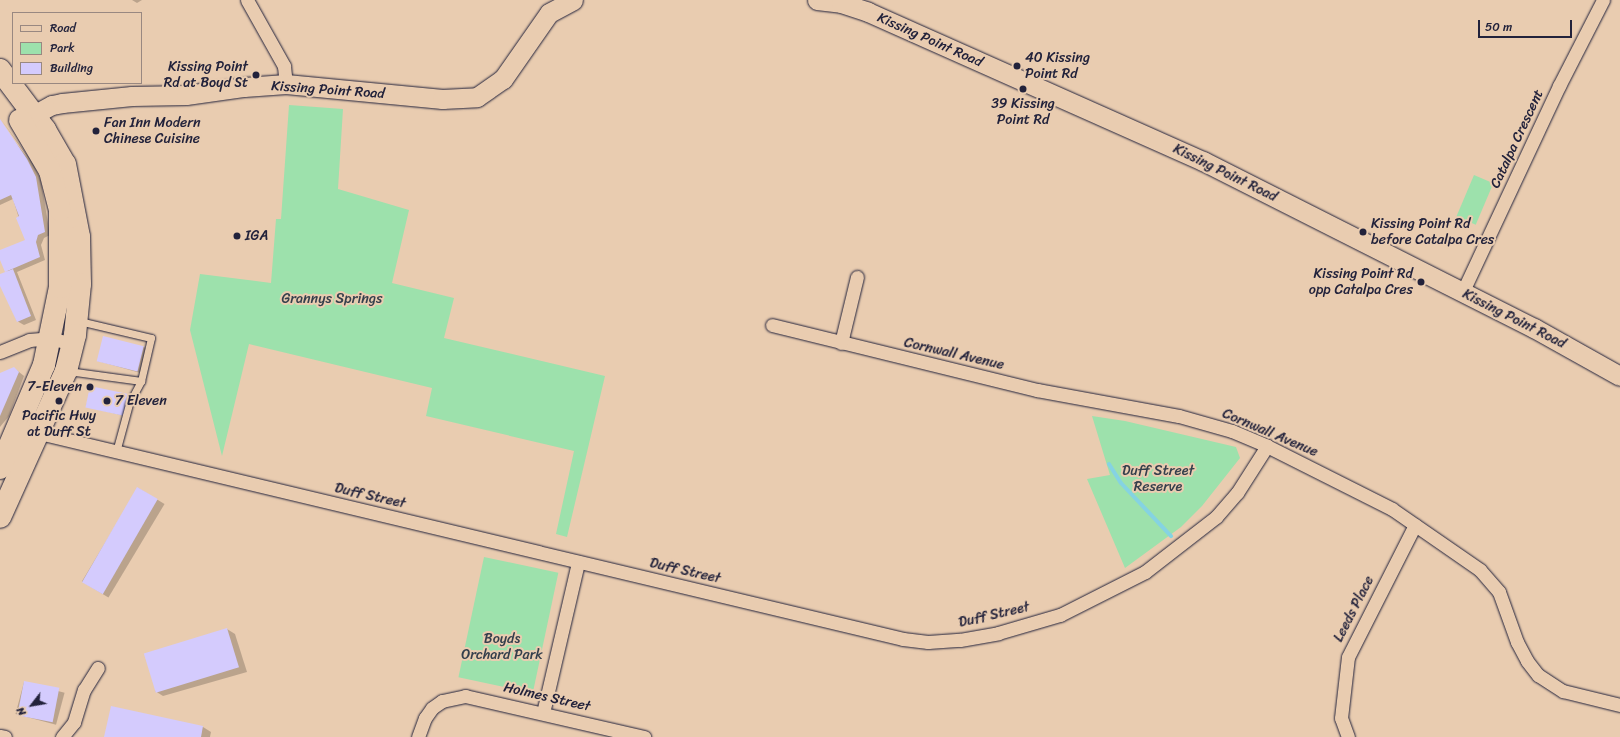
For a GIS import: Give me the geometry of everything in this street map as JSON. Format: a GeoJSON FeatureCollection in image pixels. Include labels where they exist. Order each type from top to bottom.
{"type":"FeatureCollection","features":[{"type":"Feature","properties":{"kind":"highway"},"geometry":{"type":"LineString","coordinates":[[0,70],[28,118],[50,171],[60,210],[60,287],[44,365],[0,468]]}},
{"type":"Feature","properties":{"kind":"highway"},"geometry":{"type":"LineString","coordinates":[[0,94],[28,118],[59,152],[69,179],[79,237],[80,284],[77,321],[66,371],[0,517]]}},
{"type":"Feature","properties":{"kind":"main road","name":"Kissing Point Road"},"geometry":{"type":"LineString","coordinates":[[817,0],[841,3],[868,12],[1110,118],[1282,200],[1620,376]]}},
{"type":"Feature","properties":{"kind":"main road","name":"Kissing Point Road"},"geometry":{"type":"LineString","coordinates":[[28,118],[52,105],[78,100],[186,95],[244,86],[286,84],[442,99],[477,97],[503,79],[549,13],[570,1]]}},
{"type":"Feature","properties":{"kind":"street"},"geometry":{"type":"LineString","coordinates":[[248,0],[284,66],[286,84]]}},
{"type":"Feature","properties":{"kind":"street","name":"Catalpa Crescent"},"geometry":{"type":"LineString","coordinates":[[1462,293],[1559,86],[1603,0]]}},
{"type":"Feature","properties":{"kind":"street"},"geometry":{"type":"LineString","coordinates":[[841,343],[858,277]]}},
{"type":"Feature","properties":{"kind":"street","name":"Cornwall Avenue"},"geometry":{"type":"LineString","coordinates":[[772,325],[1037,390],[1179,416],[1232,431],[1267,446],[1392,509],[1491,580],[1499,592],[1523,654],[1538,675],[1563,691],[1620,705]]}},
{"type":"Feature","properties":{"kind":"street"},"geometry":{"type":"LineString","coordinates":[[0,352],[29,340],[50,338],[73,344]]}},
{"type":"Feature","properties":{"kind":"street","name":"Duff Street"},"geometry":{"type":"LineString","coordinates":[[39,433],[903,640],[960,640],[998,633],[1060,615],[1145,572],[1216,517],[1237,493],[1267,446]]}},
{"type":"Feature","properties":{"kind":"street","name":"Leeds Place"},"geometry":{"type":"LineString","coordinates":[[1348,737],[1340,718],[1348,657],[1415,525]]}},
{"type":"Feature","properties":{"kind":"street"},"geometry":{"type":"LineString","coordinates":[[543,713],[578,562]]}},
{"type":"Feature","properties":{"kind":"street"},"geometry":{"type":"LineString","coordinates":[[62,737],[74,722],[84,690],[98,668]]}},
{"type":"Feature","properties":{"kind":"street","name":"Holmes Street"},"geometry":{"type":"LineString","coordinates":[[418,737],[425,718],[442,701],[453,697],[476,697],[644,737]]}},
{"type":"Feature","properties":{"kind":"street"},"geometry":{"type":"LineString","coordinates":[[0,736],[5,737]]}},
{"type":"Feature","properties":{"kind":"lane"},"geometry":{"type":"LineString","coordinates":[[77,321],[94,323],[151,338],[141,381],[129,404],[116,452]]}},
{"type":"Feature","properties":{"kind":"lane"},"geometry":{"type":"LineString","coordinates":[[66,371],[141,381]]}},
{"type":"Feature","properties":{"kind":"green space","name":"Grannys Springs"},"geometry":{"type":"Polygon","coordinates":[[[289,105],[343,109],[338,189],[409,210],[392,283],[454,298],[444,338],[605,376],[567,537],[556,534],[574,451],[426,416],[432,388],[249,344],[222,456],[190,330],[200,274],[271,283],[276,219],[281,219],[289,105]]]}},
{"type":"Feature","properties":{"kind":"green space"},"geometry":{"type":"Polygon","coordinates":[[[1474,175],[1493,183],[1476,225],[1456,216],[1474,175]]]}},
{"type":"Feature","properties":{"kind":"green space","name":"Duff Street Reserve"},"geometry":{"type":"Polygon","coordinates":[[[1092,416],[1125,421],[1236,447],[1240,458],[1202,506],[1181,527],[1125,568],[1087,479],[1110,475],[1092,416]]]}},
{"type":"Feature","properties":{"kind":"green space","name":"Boyds Orchard Park"},"geometry":{"type":"Polygon","coordinates":[[[484,557],[558,573],[533,693],[458,677],[484,557]]]}},
{"type":"Feature","properties":{"kind":"building"},"geometry":{"type":"Polygon","coordinates":[[[0,119],[27,159],[36,177],[45,232],[38,235],[36,242],[40,257],[5,272],[0,260],[0,250],[25,240],[16,218],[19,216],[11,195],[0,200],[0,119]]]}},
{"type":"Feature","properties":{"kind":"building"},"geometry":{"type":"Polygon","coordinates":[[[13,269],[31,316],[17,322],[0,286],[0,274],[13,269]]]}},
{"type":"Feature","properties":{"kind":"building"},"geometry":{"type":"Polygon","coordinates":[[[103,336],[144,346],[137,371],[97,361],[103,336]]]}},
{"type":"Feature","properties":{"kind":"building"},"geometry":{"type":"Polygon","coordinates":[[[14,367],[19,372],[0,416],[0,373],[14,367]]]}},
{"type":"Feature","properties":{"kind":"building","name":"7 Eleven"},"geometry":{"type":"Polygon","coordinates":[[[90,386],[128,394],[124,416],[85,408],[90,386]]]}},
{"type":"Feature","properties":{"kind":"building"},"geometry":{"type":"Polygon","coordinates":[[[137,487],[158,499],[103,594],[82,582],[137,487]]]}},
{"type":"Feature","properties":{"kind":"building"},"geometry":{"type":"Polygon","coordinates":[[[227,628],[239,667],[156,693],[144,653],[227,628]]]}},
{"type":"Feature","properties":{"kind":"building"},"geometry":{"type":"Polygon","coordinates":[[[24,681],[59,688],[53,722],[17,715],[24,681]]]}},
{"type":"Feature","properties":{"kind":"building"},"geometry":{"type":"Polygon","coordinates":[[[111,706],[203,726],[201,737],[104,737],[111,706]]]}},
{"type":"Feature","properties":{"kind":"waterway"},"geometry":{"type":"LineString","coordinates":[[1109,464],[1121,483],[1171,536]]}},
{"type":"Feature","properties":{"kind":"place","name":"40 Kissing Point Rd"},"geometry":{"type":"Point","coordinates":[1017,66]}},
{"type":"Feature","properties":{"kind":"place","name":"Kissing Point Rd at Boyd St"},"geometry":{"type":"Point","coordinates":[256,75]}},
{"type":"Feature","properties":{"kind":"place","name":"39 Kissing Point Rd"},"geometry":{"type":"Point","coordinates":[1023,89]}},
{"type":"Feature","properties":{"kind":"place","name":"Fan Inn Modern Chinese Cuisine"},"geometry":{"type":"Point","coordinates":[96,131]}},
{"type":"Feature","properties":{"kind":"place","name":"Kissing Point Rd before Catalpa Cres"},"geometry":{"type":"Point","coordinates":[1363,232]}},
{"type":"Feature","properties":{"kind":"place","name":"IGA"},"geometry":{"type":"Point","coordinates":[237,236]}},
{"type":"Feature","properties":{"kind":"place","name":"Kissing Point Rd opp Catalpa Cres"},"geometry":{"type":"Point","coordinates":[1421,282]}},
{"type":"Feature","properties":{"kind":"place","name":"7-Eleven"},"geometry":{"type":"Point","coordinates":[90,387]}},
{"type":"Feature","properties":{"kind":"place","name":"Pacific Hwy at Duff St"},"geometry":{"type":"Point","coordinates":[59,401]}},
{"type":"Feature","properties":{"kind":"place","name":"7 Eleven"},"geometry":{"type":"Point","coordinates":[107,401]}}]}
